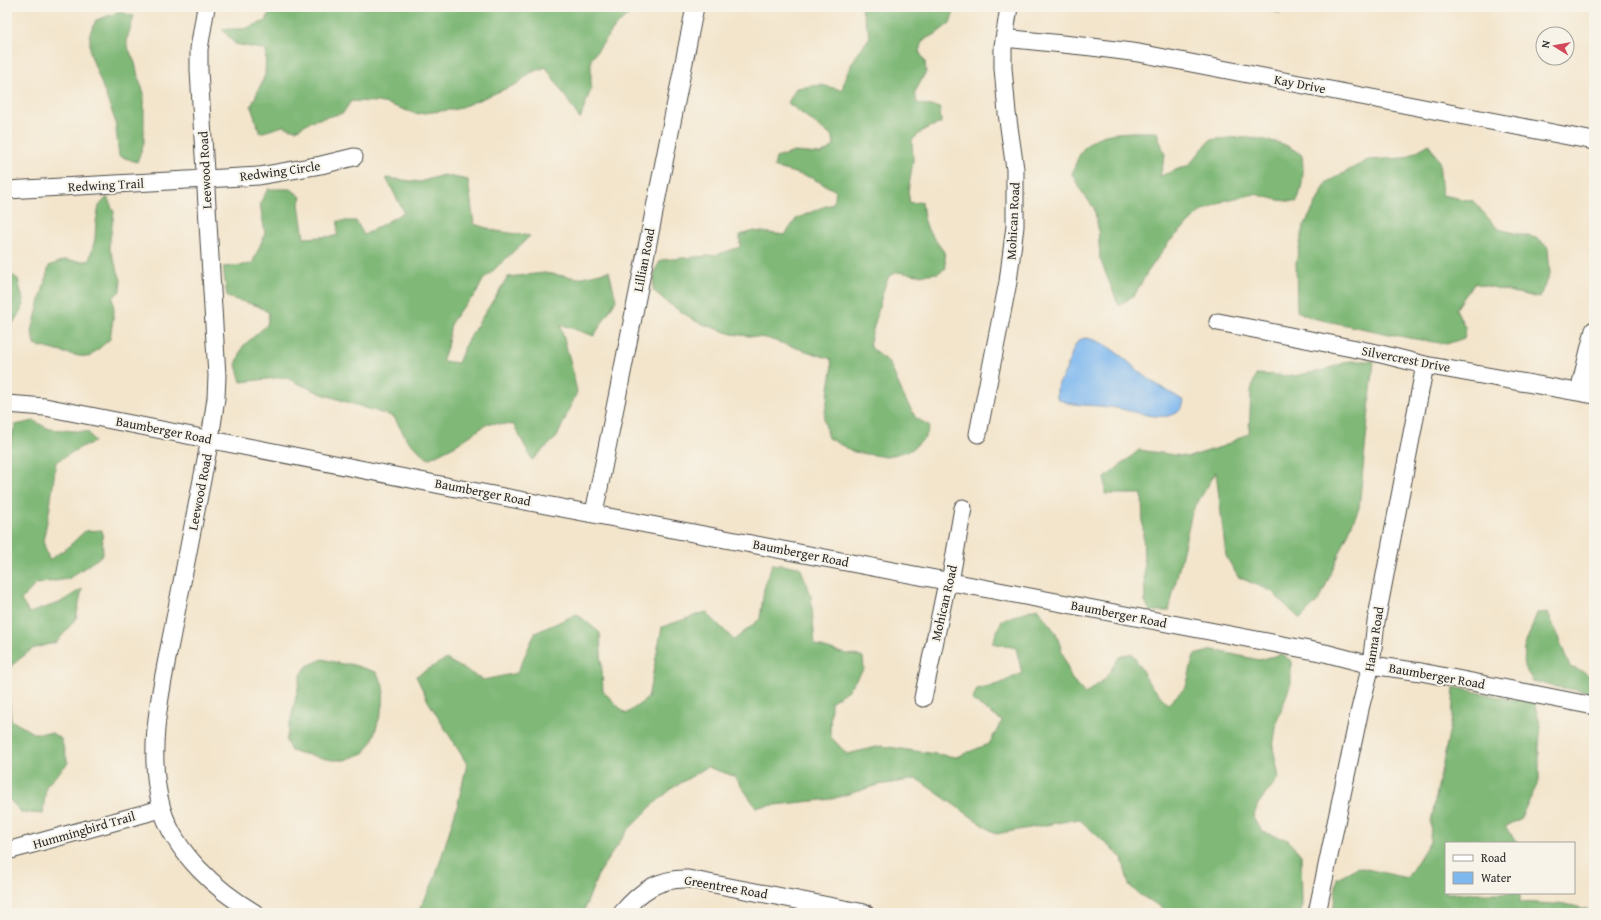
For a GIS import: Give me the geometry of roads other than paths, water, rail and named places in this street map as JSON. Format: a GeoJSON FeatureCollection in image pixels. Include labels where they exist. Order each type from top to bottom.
{"type":"FeatureCollection","features":[{"type":"Feature","properties":{"kind":"street","name":"Leewood Road"},"geometry":{"type":"LineString","coordinates":[[206,7],[199,49],[199,70],[217,376],[216,398],[210,439],[159,703],[155,763],[161,808],[180,845],[199,869],[213,882],[254,913]]}},
{"type":"Feature","properties":{"kind":"street","name":"Lillian Road"},"geometry":{"type":"LineString","coordinates":[[594,513],[695,7]]}},
{"type":"Feature","properties":{"kind":"street","name":"Mohican Road"},"geometry":{"type":"LineString","coordinates":[[978,434],[1008,282],[1014,226],[1015,169],[1004,90],[1003,68],[1004,38],[1009,7]]}},
{"type":"Feature","properties":{"kind":"street","name":"Kay Drive"},"geometry":{"type":"LineString","coordinates":[[1004,38],[1092,47],[1146,55],[1594,141]]}},
{"type":"Feature","properties":{"kind":"street","name":"Redwing Circle"},"geometry":{"type":"LineString","coordinates":[[205,179],[281,173],[354,157]]}},
{"type":"Feature","properties":{"kind":"street","name":"Redwing Trail"},"geometry":{"type":"LineString","coordinates":[[7,190],[205,179]]}},
{"type":"Feature","properties":{"kind":"street","name":"Silvercrest Drive"},"geometry":{"type":"LineString","coordinates":[[1218,322],[1377,353],[1425,364],[1586,393]]}},
{"type":"Feature","properties":{"kind":"street"},"geometry":{"type":"LineString","coordinates":[[1586,393],[1594,330]]}},
{"type":"Feature","properties":{"kind":"street","name":"Hanna Road"},"geometry":{"type":"LineString","coordinates":[[1317,913],[1360,709],[1371,665],[1376,622],[1425,364]]}},
{"type":"Feature","properties":{"kind":"street","name":"Baumberger Road"},"geometry":{"type":"LineString","coordinates":[[7,404],[45,407],[1325,653],[1371,665],[1420,672],[1594,706]]}},
{"type":"Feature","properties":{"kind":"street","name":"Mohican Road"},"geometry":{"type":"LineString","coordinates":[[923,698],[945,592],[950,582],[963,508]]}},
{"type":"Feature","properties":{"kind":"street","name":"Hummingbird Trail"},"geometry":{"type":"LineString","coordinates":[[7,851],[161,808]]}},
{"type":"Feature","properties":{"kind":"street","name":"Greentree Road"},"geometry":{"type":"LineString","coordinates":[[622,913],[646,890],[658,883],[676,878],[688,879],[865,913]]}},
{"type":"Feature","properties":{"kind":"water"},"geometry":{"type":"Polygon","coordinates":[[[1085,338],[1094,340],[1112,349],[1153,382],[1184,401],[1181,409],[1176,413],[1167,416],[1152,416],[1104,406],[1073,404],[1057,398],[1057,387],[1066,370],[1074,347],[1079,340],[1085,338]]]}}]}
